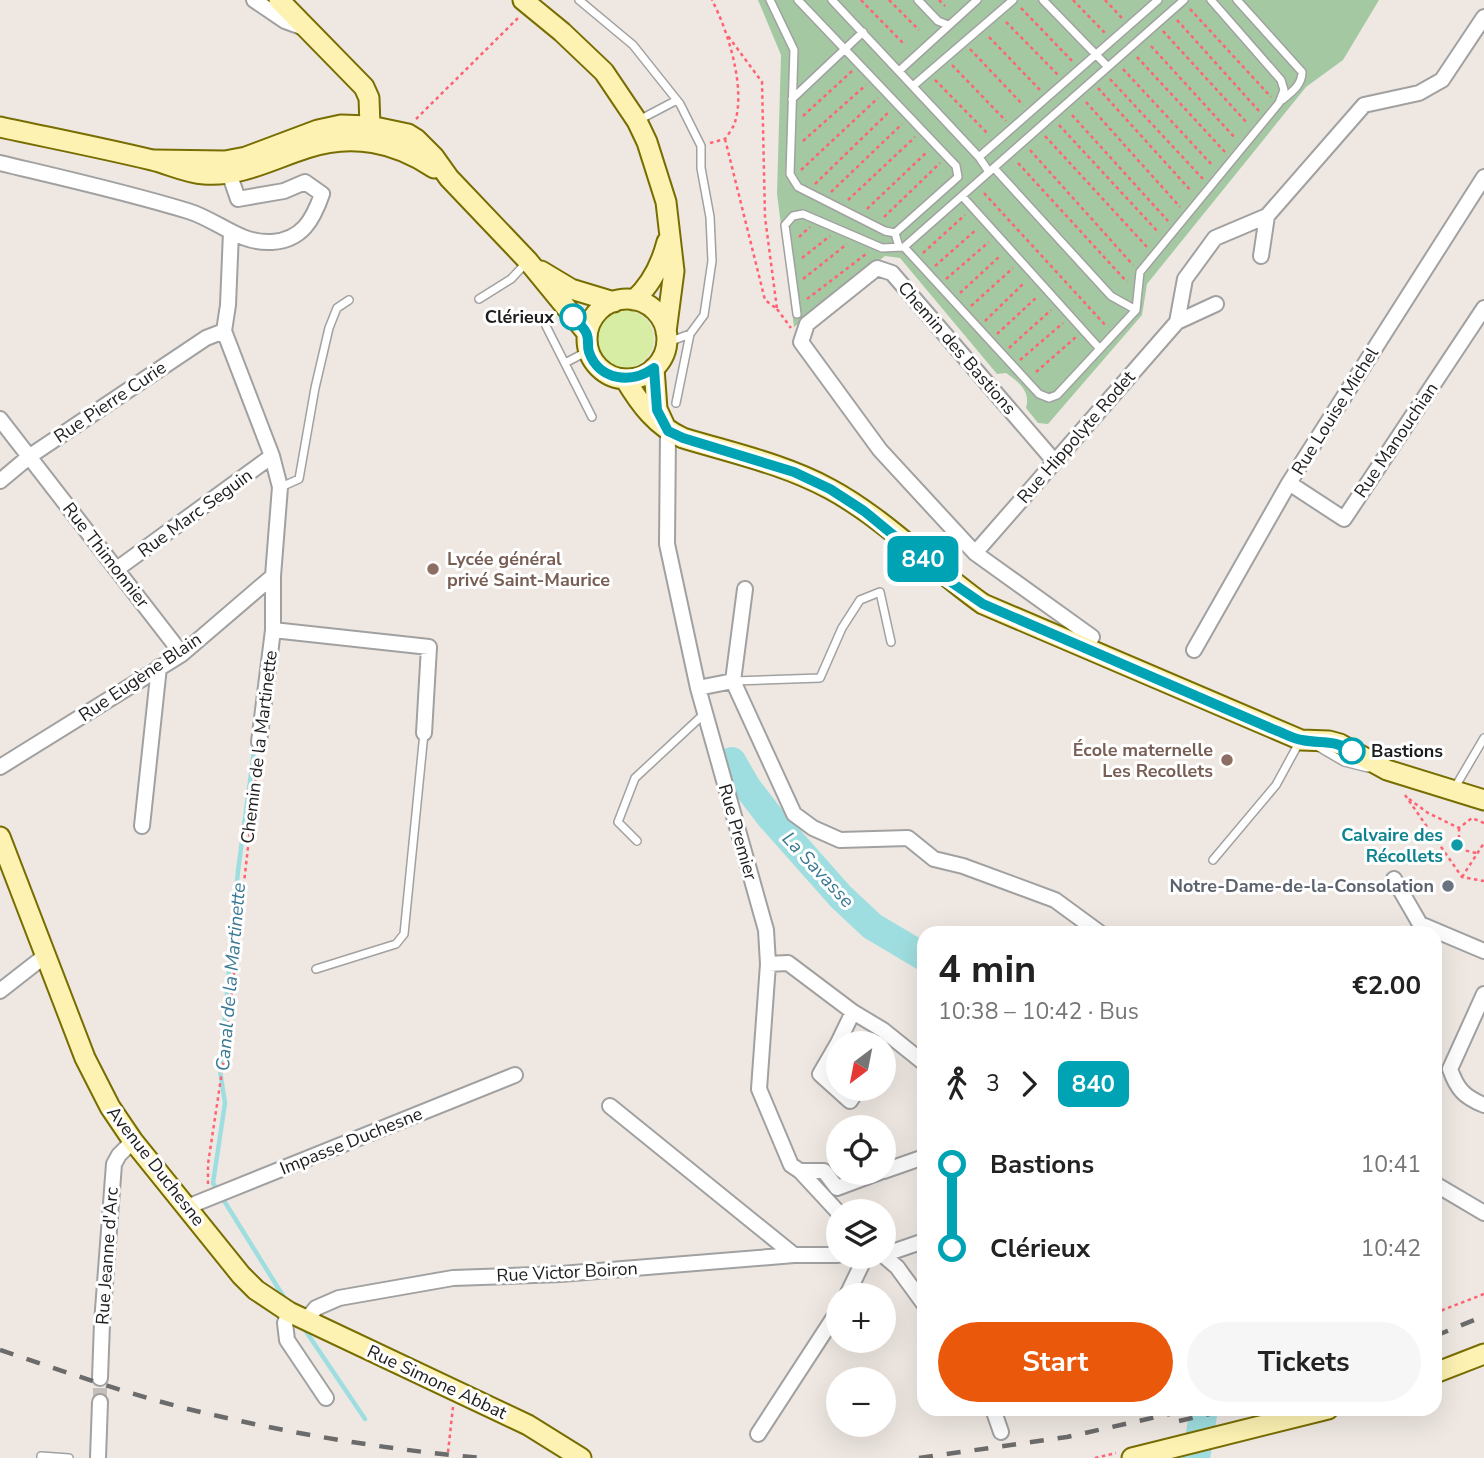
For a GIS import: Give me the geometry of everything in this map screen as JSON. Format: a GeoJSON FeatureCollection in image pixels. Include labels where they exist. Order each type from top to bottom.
{"type":"FeatureCollection","features":[{"type":"Feature","properties":{"kind":"main road"},"geometry":{"type":"LineString","coordinates":[[279,0],[364,88],[369,98],[366,133]]}},
{"type":"Feature","properties":{"kind":"main road"},"geometry":{"type":"LineString","coordinates":[[0,127],[154,160],[200,174],[256,168],[325,143],[366,133],[408,134],[434,157],[449,178],[528,261],[588,342],[601,370],[612,376],[635,378],[654,368],[664,352],[674,271],[662,185],[637,121],[604,72],[562,32],[526,3]]}},
{"type":"Feature","properties":{"kind":"main road"},"geometry":{"type":"LineString","coordinates":[[154,160],[225,161],[246,157],[318,130],[341,125],[403,149],[449,178]]}},
{"type":"Feature","properties":{"kind":"main road"},"geometry":{"type":"LineString","coordinates":[[634,300],[647,288],[660,265],[670,234]]}},
{"type":"Feature","properties":{"kind":"main road"},"geometry":{"type":"LineString","coordinates":[[528,261],[571,289],[614,302],[634,300],[645,304],[655,311],[666,337]]}},
{"type":"Feature","properties":{"kind":"main road"},"geometry":{"type":"LineString","coordinates":[[588,342],[596,314],[614,302]]}},
{"type":"Feature","properties":{"kind":"main road"},"geometry":{"type":"LineString","coordinates":[[654,368],[657,410],[668,431]]}},
{"type":"Feature","properties":{"kind":"main road"},"geometry":{"type":"LineString","coordinates":[[625,379],[648,414],[668,431],[794,472],[830,489],[864,511],[948,580],[983,604],[1305,741],[1340,744],[1387,770],[1484,800]]}},
{"type":"Feature","properties":{"kind":"main road","name":"Avenue Duchesne"},"geometry":{"type":"LineString","coordinates":[[0,837],[96,1080],[110,1107],[133,1141],[241,1275],[256,1290],[297,1316]]}},
{"type":"Feature","properties":{"kind":"main road","name":"Rue Simone Abbat"},"geometry":{"type":"LineString","coordinates":[[297,1316],[528,1425],[581,1458]]}},
{"type":"Feature","properties":{"kind":"main road"},"geometry":{"type":"LineString","coordinates":[[1442,1370],[1484,1354]]}},
{"type":"Feature","properties":{"kind":"main road"},"geometry":{"type":"LineString","coordinates":[[1132,1458],[1301,1416]]}},
{"type":"Feature","properties":{"kind":"street"},"geometry":{"type":"LineString","coordinates":[[254,0],[285,21],[309,30]]}},
{"type":"Feature","properties":{"kind":"street"},"geometry":{"type":"LineString","coordinates":[[1177,321],[1185,279],[1215,238],[1267,216],[1364,105],[1419,93],[1443,80],[1484,18]]}},
{"type":"Feature","properties":{"kind":"street"},"geometry":{"type":"LineString","coordinates":[[0,163],[191,212],[253,242],[275,242],[299,235],[317,209],[322,194],[305,182],[284,191],[238,199],[229,169],[275,146]]}},
{"type":"Feature","properties":{"kind":"street","name":"Rue Louise Michel"},"geometry":{"type":"LineString","coordinates":[[1194,650],[1289,483],[1484,177]]}},
{"type":"Feature","properties":{"kind":"street"},"geometry":{"type":"LineString","coordinates":[[1261,256],[1267,216]]}},
{"type":"Feature","properties":{"kind":"street"},"geometry":{"type":"LineString","coordinates":[[224,331],[231,232]]}},
{"type":"Feature","properties":{"kind":"street","name":"Chemin des Bastions"},"geometry":{"type":"LineString","coordinates":[[802,342],[807,324],[877,268],[892,273],[1055,462]]}},
{"type":"Feature","properties":{"kind":"street","name":"Rue Hippolyte Rodet"},"geometry":{"type":"LineString","coordinates":[[975,553],[1177,321],[1216,304]]}},
{"type":"Feature","properties":{"kind":"street","name":"Rue Manouchian"},"geometry":{"type":"LineString","coordinates":[[1289,483],[1344,519],[1484,307]]}},
{"type":"Feature","properties":{"kind":"street","name":"Chemin de la Martinette"},"geometry":{"type":"LineString","coordinates":[[224,331],[272,456],[280,488],[273,576],[273,630],[260,743]]}},
{"type":"Feature","properties":{"kind":"street","name":"Rue Pierre Curie"},"geometry":{"type":"LineString","coordinates":[[0,481],[30,456],[206,338],[224,331]]}},
{"type":"Feature","properties":{"kind":"street"},"geometry":{"type":"LineString","coordinates":[[802,342],[880,450],[975,553],[1092,636],[1085,649]]}},
{"type":"Feature","properties":{"kind":"street","name":"Rue Thimonnier"},"geometry":{"type":"LineString","coordinates":[[0,419],[182,654]]}},
{"type":"Feature","properties":{"kind":"street","name":"Rue Premier"},"geometry":{"type":"LineString","coordinates":[[668,431],[667,544],[698,688],[766,930],[768,964],[759,1088],[790,1165],[800,1171],[826,1199]]}},
{"type":"Feature","properties":{"kind":"street","name":"Rue Marc Seguin"},"geometry":{"type":"LineString","coordinates":[[117,569],[272,456]]}},
{"type":"Feature","properties":{"kind":"street","name":"Rue Eugène Blain"},"geometry":{"type":"LineString","coordinates":[[0,767],[182,654],[273,576]]}},
{"type":"Feature","properties":{"kind":"street"},"geometry":{"type":"LineString","coordinates":[[745,589],[733,681],[794,814],[813,828],[840,841],[908,838],[934,859],[963,866],[1055,900],[1090,926]]}},
{"type":"Feature","properties":{"kind":"street"},"geometry":{"type":"LineString","coordinates":[[273,630],[429,647],[424,733]]}},
{"type":"Feature","properties":{"kind":"street"},"geometry":{"type":"LineString","coordinates":[[142,827],[159,667]]}},
{"type":"Feature","properties":{"kind":"street"},"geometry":{"type":"LineString","coordinates":[[698,688],[733,681]]}},
{"type":"Feature","properties":{"kind":"street"},"geometry":{"type":"LineString","coordinates":[[1394,879],[1420,924],[1425,926]]}},
{"type":"Feature","properties":{"kind":"street"},"geometry":{"type":"LineString","coordinates":[[1442,933],[1484,951]]}},
{"type":"Feature","properties":{"kind":"street"},"geometry":{"type":"LineString","coordinates":[[0,991],[46,955]]}},
{"type":"Feature","properties":{"kind":"street"},"geometry":{"type":"LineString","coordinates":[[768,964],[788,963],[917,1057]]}},
{"type":"Feature","properties":{"kind":"street"},"geometry":{"type":"LineString","coordinates":[[1484,994],[1450,1069],[1456,1087],[1484,1105]]}},
{"type":"Feature","properties":{"kind":"street"},"geometry":{"type":"LineString","coordinates":[[845,1031],[853,1012]]}},
{"type":"Feature","properties":{"kind":"street"},"geometry":{"type":"LineString","coordinates":[[826,1066],[820,1074],[826,1079]]}},
{"type":"Feature","properties":{"kind":"street","name":"Impasse Duchesne"},"geometry":{"type":"LineString","coordinates":[[187,1207],[515,1075]]}},
{"type":"Feature","properties":{"kind":"street"},"geometry":{"type":"LineString","coordinates":[[610,1106],[794,1255]]}},
{"type":"Feature","properties":{"kind":"street","name":"Rue Jeanne d'Arc"},"geometry":{"type":"LineString","coordinates":[[100,1378],[114,1164],[133,1141]]}},
{"type":"Feature","properties":{"kind":"street"},"geometry":{"type":"LineString","coordinates":[[896,1167],[917,1160]]}},
{"type":"Feature","properties":{"kind":"street"},"geometry":{"type":"LineString","coordinates":[[800,1171],[824,1171],[826,1174]]}},
{"type":"Feature","properties":{"kind":"street"},"geometry":{"type":"LineString","coordinates":[[1442,1188],[1484,1213]]}},
{"type":"Feature","properties":{"kind":"street"},"geometry":{"type":"LineString","coordinates":[[896,1251],[917,1243]]}},
{"type":"Feature","properties":{"kind":"street","name":"Rue Victor Boiron"},"geometry":{"type":"LineString","coordinates":[[297,1316],[310,1313],[339,1298],[453,1278],[826,1255]]}},
{"type":"Feature","properties":{"kind":"street"},"geometry":{"type":"LineString","coordinates":[[896,1266],[917,1294]]}},
{"type":"Feature","properties":{"kind":"street"},"geometry":{"type":"LineString","coordinates":[[297,1316],[285,1323],[287,1340],[326,1398]]}},
{"type":"Feature","properties":{"kind":"street"},"geometry":{"type":"LineString","coordinates":[[758,1434],[826,1329]]}},
{"type":"Feature","properties":{"kind":"street"},"geometry":{"type":"LineString","coordinates":[[98,1458],[100,1402]]}},
{"type":"Feature","properties":{"kind":"street"},"geometry":{"type":"LineString","coordinates":[[995,1416],[1001,1432]]}},
{"type":"Feature","properties":{"kind":"lane"},"geometry":{"type":"LineString","coordinates":[[579,0],[634,46],[677,100],[701,146],[701,167],[710,217],[712,261],[704,315],[690,334],[677,403]]}},
{"type":"Feature","properties":{"kind":"lane"},"geometry":{"type":"LineString","coordinates":[[770,0],[794,50],[792,178],[798,187],[885,231],[895,233]]}},
{"type":"Feature","properties":{"kind":"lane"},"geometry":{"type":"LineString","coordinates":[[798,0],[956,166],[958,177],[895,233]]}},
{"type":"Feature","properties":{"kind":"lane"},"geometry":{"type":"LineString","coordinates":[[832,0],[1111,296],[1136,310]]}},
{"type":"Feature","properties":{"kind":"lane"},"geometry":{"type":"LineString","coordinates":[[918,0],[938,21],[948,25]]}},
{"type":"Feature","properties":{"kind":"lane"},"geometry":{"type":"LineString","coordinates":[[899,71],[977,0]]}},
{"type":"Feature","properties":{"kind":"lane"},"geometry":{"type":"LineString","coordinates":[[913,86],[1014,0]]}},
{"type":"Feature","properties":{"kind":"lane"},"geometry":{"type":"LineString","coordinates":[[1043,0],[1096,54],[1106,69]]}},
{"type":"Feature","properties":{"kind":"lane"},"geometry":{"type":"LineString","coordinates":[[979,157],[1158,0]]}},
{"type":"Feature","properties":{"kind":"lane"},"geometry":{"type":"LineString","coordinates":[[1212,0],[1281,80],[1284,90],[1279,103]]}},
{"type":"Feature","properties":{"kind":"lane"},"geometry":{"type":"LineString","coordinates":[[895,233],[902,247],[1039,394],[1049,398],[1057,395],[1136,310],[1140,272],[1266,118],[1296,89],[1302,79],[1302,72],[1237,0]]}},
{"type":"Feature","properties":{"kind":"lane"},"geometry":{"type":"LineString","coordinates":[[797,311],[785,225],[793,216],[803,215],[877,246],[902,247],[1184,1]]}},
{"type":"Feature","properties":{"kind":"lane"},"geometry":{"type":"LineString","coordinates":[[792,99],[863,32]]}},
{"type":"Feature","properties":{"kind":"lane"},"geometry":{"type":"LineString","coordinates":[[637,121],[677,100]]}},
{"type":"Feature","properties":{"kind":"lane"},"geometry":{"type":"LineString","coordinates":[[962,196],[1100,349]]}},
{"type":"Feature","properties":{"kind":"lane"},"geometry":{"type":"LineString","coordinates":[[479,299],[511,279],[528,261]]}},
{"type":"Feature","properties":{"kind":"lane"},"geometry":{"type":"LineString","coordinates":[[280,488],[299,480],[315,388],[329,328],[337,308],[349,300]]}},
{"type":"Feature","properties":{"kind":"lane"},"geometry":{"type":"LineString","coordinates":[[546,326],[592,416]]}},
{"type":"Feature","properties":{"kind":"lane"},"geometry":{"type":"LineString","coordinates":[[666,337],[690,334]]}},
{"type":"Feature","properties":{"kind":"lane"},"geometry":{"type":"LineString","coordinates":[[565,363],[588,342]]}},
{"type":"Feature","properties":{"kind":"lane"},"geometry":{"type":"LineString","coordinates":[[733,681],[820,678],[842,628],[860,600],[880,592],[891,642]]}},
{"type":"Feature","properties":{"kind":"lane"},"geometry":{"type":"LineString","coordinates":[[638,841],[618,822],[635,778],[705,713]]}},
{"type":"Feature","properties":{"kind":"lane"},"geometry":{"type":"LineString","coordinates":[[316,969],[396,944],[404,934],[424,733]]}},
{"type":"Feature","properties":{"kind":"lane"},"geometry":{"type":"LineString","coordinates":[[1453,791],[1484,738]]}},
{"type":"Feature","properties":{"kind":"lane"},"geometry":{"type":"LineString","coordinates":[[1213,860],[1276,785],[1305,741]]}},
{"type":"Feature","properties":{"kind":"lane"},"geometry":{"type":"LineString","coordinates":[[41,1458],[69,1458]]}},
{"type":"Feature","properties":{"kind":"path"},"geometry":{"type":"LineString","coordinates":[[712,0],[728,36],[762,82],[765,217],[777,309]]}},
{"type":"Feature","properties":{"kind":"path"},"geometry":{"type":"LineString","coordinates":[[861,0],[902,43]]}},
{"type":"Feature","properties":{"kind":"path"},"geometry":{"type":"LineString","coordinates":[[889,0],[919,30]]}},
{"type":"Feature","properties":{"kind":"path"},"geometry":{"type":"LineString","coordinates":[[939,0],[945,6]]}},
{"type":"Feature","properties":{"kind":"path"},"geometry":{"type":"LineString","coordinates":[[1014,0],[1080,69]]}},
{"type":"Feature","properties":{"kind":"path"},"geometry":{"type":"LineString","coordinates":[[1073,0],[1112,40]]}},
{"type":"Feature","properties":{"kind":"path"},"geometry":{"type":"LineString","coordinates":[[1105,0],[1129,25]]}},
{"type":"Feature","properties":{"kind":"path"},"geometry":{"type":"LineString","coordinates":[[1184,1],[1269,96],[1279,103]]}},
{"type":"Feature","properties":{"kind":"path"},"geometry":{"type":"LineString","coordinates":[[408,134],[416,119],[526,3]]}},
{"type":"Feature","properties":{"kind":"path"},"geometry":{"type":"LineString","coordinates":[[1171,12],[1266,118]]}},
{"type":"Feature","properties":{"kind":"path"},"geometry":{"type":"LineString","coordinates":[[997,14],[1065,82]]}},
{"type":"Feature","properties":{"kind":"path"},"geometry":{"type":"LineString","coordinates":[[1157,24],[1255,132]]}},
{"type":"Feature","properties":{"kind":"path"},"geometry":{"type":"LineString","coordinates":[[981,27],[1047,98]]}},
{"type":"Feature","properties":{"kind":"path"},"geometry":{"type":"LineString","coordinates":[[701,146],[725,139],[734,125],[738,93],[728,36]]}},
{"type":"Feature","properties":{"kind":"path"},"geometry":{"type":"LineString","coordinates":[[1143,37],[1243,147]]}},
{"type":"Feature","properties":{"kind":"path"},"geometry":{"type":"LineString","coordinates":[[964,43],[1030,113]]}},
{"type":"Feature","properties":{"kind":"path"},"geometry":{"type":"LineString","coordinates":[[1129,48],[1232,160]]}},
{"type":"Feature","properties":{"kind":"path"},"geometry":{"type":"LineString","coordinates":[[946,58],[1013,128]]}},
{"type":"Feature","properties":{"kind":"path"},"geometry":{"type":"LineString","coordinates":[[1116,61],[1220,174]]}},
{"type":"Feature","properties":{"kind":"path"},"geometry":{"type":"LineString","coordinates":[[791,126],[860,64]]}},
{"type":"Feature","properties":{"kind":"path"},"geometry":{"type":"LineString","coordinates":[[1106,69],[1210,187]]}},
{"type":"Feature","properties":{"kind":"path"},"geometry":{"type":"LineString","coordinates":[[928,73],[996,143]]}},
{"type":"Feature","properties":{"kind":"path"},"geometry":{"type":"LineString","coordinates":[[791,152],[873,78]]}},
{"type":"Feature","properties":{"kind":"path"},"geometry":{"type":"LineString","coordinates":[[1092,82],[1199,200]]}},
{"type":"Feature","properties":{"kind":"path"},"geometry":{"type":"LineString","coordinates":[[792,178],[886,91]]}},
{"type":"Feature","properties":{"kind":"path"},"geometry":{"type":"LineString","coordinates":[[1078,94],[1187,214]]}},
{"type":"Feature","properties":{"kind":"path"},"geometry":{"type":"LineString","coordinates":[[807,191],[897,104]]}},
{"type":"Feature","properties":{"kind":"path"},"geometry":{"type":"LineString","coordinates":[[1064,106],[1175,229]]}},
{"type":"Feature","properties":{"kind":"path"},"geometry":{"type":"LineString","coordinates":[[823,199],[910,117]]}},
{"type":"Feature","properties":{"kind":"path"},"geometry":{"type":"LineString","coordinates":[[1052,117],[1166,241]]}},
{"type":"Feature","properties":{"kind":"path"},"geometry":{"type":"LineString","coordinates":[[1038,129],[1154,255]]}},
{"type":"Feature","properties":{"kind":"path"},"geometry":{"type":"LineString","coordinates":[[839,208],[923,131]]}},
{"type":"Feature","properties":{"kind":"path"},"geometry":{"type":"LineString","coordinates":[[725,139],[765,300],[777,309],[802,342]]}},
{"type":"Feature","properties":{"kind":"path"},"geometry":{"type":"LineString","coordinates":[[1023,142],[1140,272]]}},
{"type":"Feature","properties":{"kind":"path"},"geometry":{"type":"LineString","coordinates":[[858,217],[936,144]]}},
{"type":"Feature","properties":{"kind":"path"},"geometry":{"type":"LineString","coordinates":[[1010,154],[1118,274],[1138,291]]}},
{"type":"Feature","properties":{"kind":"path"},"geometry":{"type":"LineString","coordinates":[[876,226],[947,156]]}},
{"type":"Feature","properties":{"kind":"path"},"geometry":{"type":"LineString","coordinates":[[976,184],[1114,335]]}},
{"type":"Feature","properties":{"kind":"path"},"geometry":{"type":"LineString","coordinates":[[916,260],[973,208]]}},
{"type":"Feature","properties":{"kind":"path"},"geometry":{"type":"LineString","coordinates":[[788,247],[818,221]]}},
{"type":"Feature","properties":{"kind":"path"},"geometry":{"type":"LineString","coordinates":[[928,273],[985,222]]}},
{"type":"Feature","properties":{"kind":"path"},"geometry":{"type":"LineString","coordinates":[[791,266],[838,230]]}},
{"type":"Feature","properties":{"kind":"path"},"geometry":{"type":"LineString","coordinates":[[939,285],[997,236]]}},
{"type":"Feature","properties":{"kind":"path"},"geometry":{"type":"LineString","coordinates":[[794,287],[855,237]]}},
{"type":"Feature","properties":{"kind":"path"},"geometry":{"type":"LineString","coordinates":[[797,311],[877,246]]}},
{"type":"Feature","properties":{"kind":"path"},"geometry":{"type":"LineString","coordinates":[[952,300],[1009,248]]}},
{"type":"Feature","properties":{"kind":"path"},"geometry":{"type":"LineString","coordinates":[[964,313],[1021,261]]}},
{"type":"Feature","properties":{"kind":"path"},"geometry":{"type":"LineString","coordinates":[[978,327],[1033,275]]}},
{"type":"Feature","properties":{"kind":"path"},"geometry":{"type":"LineString","coordinates":[[990,340],[1046,289]]}},
{"type":"Feature","properties":{"kind":"path"},"geometry":{"type":"LineString","coordinates":[[1002,354],[1059,303]]}},
{"type":"Feature","properties":{"kind":"path"},"geometry":{"type":"LineString","coordinates":[[1013,366],[1071,316]]}},
{"type":"Feature","properties":{"kind":"path"},"geometry":{"type":"LineString","coordinates":[[1027,380],[1083,330]]}},
{"type":"Feature","properties":{"kind":"path","name":"Chemin de la Martinette"},"geometry":{"type":"LineString","coordinates":[[208,1198],[208,1164],[226,1045],[260,743]]}},
{"type":"Feature","properties":{"kind":"path"},"geometry":{"type":"LineString","coordinates":[[1459,828],[1428,813],[1405,797],[1462,877],[1484,881]]}},
{"type":"Feature","properties":{"kind":"path"},"geometry":{"type":"LineString","coordinates":[[1459,828],[1472,818],[1484,823]]}},
{"type":"Feature","properties":{"kind":"path"},"geometry":{"type":"LineString","coordinates":[[1459,828],[1459,849],[1476,853]]}},
{"type":"Feature","properties":{"kind":"path"},"geometry":{"type":"LineString","coordinates":[[1462,877],[1484,843]]}},
{"type":"Feature","properties":{"kind":"path"},"geometry":{"type":"LineString","coordinates":[[1442,1310],[1484,1294]]}},
{"type":"Feature","properties":{"kind":"path"},"geometry":{"type":"LineString","coordinates":[[448,1452],[454,1391]]}},
{"type":"Feature","properties":{"kind":"green space"},"geometry":{"type":"Polygon","coordinates":[[[758,0],[1379,0],[1343,60],[1306,87],[1147,284],[1142,315],[1048,424],[1038,423],[1026,408],[1027,397],[1019,384],[1006,373],[997,374],[900,258],[885,256],[794,327],[777,194],[781,55],[758,0]]]}},
{"type":"Feature","properties":{"kind":"green space"},"geometry":{"type":"Polygon","coordinates":[[[625,310],[641,315],[649,323],[654,339],[649,355],[641,363],[625,368],[609,363],[601,355],[596,339],[601,323],[609,315],[625,310]]]}},
{"type":"Feature","properties":{"kind":"waterway","name":"Canal de la Martinette"},"geometry":{"type":"LineString","coordinates":[[255,744],[238,871],[220,1071],[225,1103],[213,1183],[285,1299]]}},
{"type":"Feature","properties":{"kind":"waterway","name":"La Savasse"},"geometry":{"type":"LineString","coordinates":[[732,761],[747,787],[770,817],[841,897],[872,926],[917,953]]}},
{"type":"Feature","properties":{"kind":"waterway","name":"Canal de la Martinette"},"geometry":{"type":"LineString","coordinates":[[303,1327],[365,1419]]}},
{"type":"Feature","properties":{"kind":"waterway","name":"La Savasse"},"geometry":{"type":"LineString","coordinates":[[1196,1458],[1203,1416]]}},
{"type":"Feature","properties":{"kind":"tunnel"},"geometry":{"type":"LineString","coordinates":[[100,1378],[100,1402]]}},
{"type":"Feature","properties":{"kind":"railway"},"geometry":{"type":"LineString","coordinates":[[1442,1333],[1484,1316]]}},
{"type":"Feature","properties":{"kind":"railway"},"geometry":{"type":"LineString","coordinates":[[0,1350],[190,1410],[349,1442],[481,1458]]}},
{"type":"Feature","properties":{"kind":"railway"},"geometry":{"type":"LineString","coordinates":[[919,1458],[1067,1437],[1161,1416]]}},
{"type":"Feature","properties":{"kind":"railway"},"geometry":{"type":"LineString","coordinates":[[1179,1421],[1201,1416]]}},
{"type":"Feature","properties":{"kind":"bus line","name":"840"},"geometry":{"type":"LineString","coordinates":[[573,317],[587,334],[589,351],[601,370],[625,379],[635,378],[654,368],[657,410],[668,431],[794,472],[830,489],[864,511],[948,580],[983,604],[1275,730],[1301,740],[1340,744],[1352,751]]}},
{"type":"Feature","properties":{"kind":"place","name":"Clérieux"},"geometry":{"type":"Point","coordinates":[573,317]}},
{"type":"Feature","properties":{"kind":"place","name":"Lycée général privé Saint-Maurice"},"geometry":{"type":"Point","coordinates":[433,569]}},
{"type":"Feature","properties":{"kind":"place","name":"Bastions"},"geometry":{"type":"Point","coordinates":[1352,751]}},
{"type":"Feature","properties":{"kind":"place","name":"École maternelle Les Recollets"},"geometry":{"type":"Point","coordinates":[1227,760]}},
{"type":"Feature","properties":{"kind":"place","name":"Calvaire des Récollets"},"geometry":{"type":"Point","coordinates":[1457,845]}},
{"type":"Feature","properties":{"kind":"place","name":"Notre-Dame-de-la-Consolation"},"geometry":{"type":"Point","coordinates":[1448,886]}}]}
